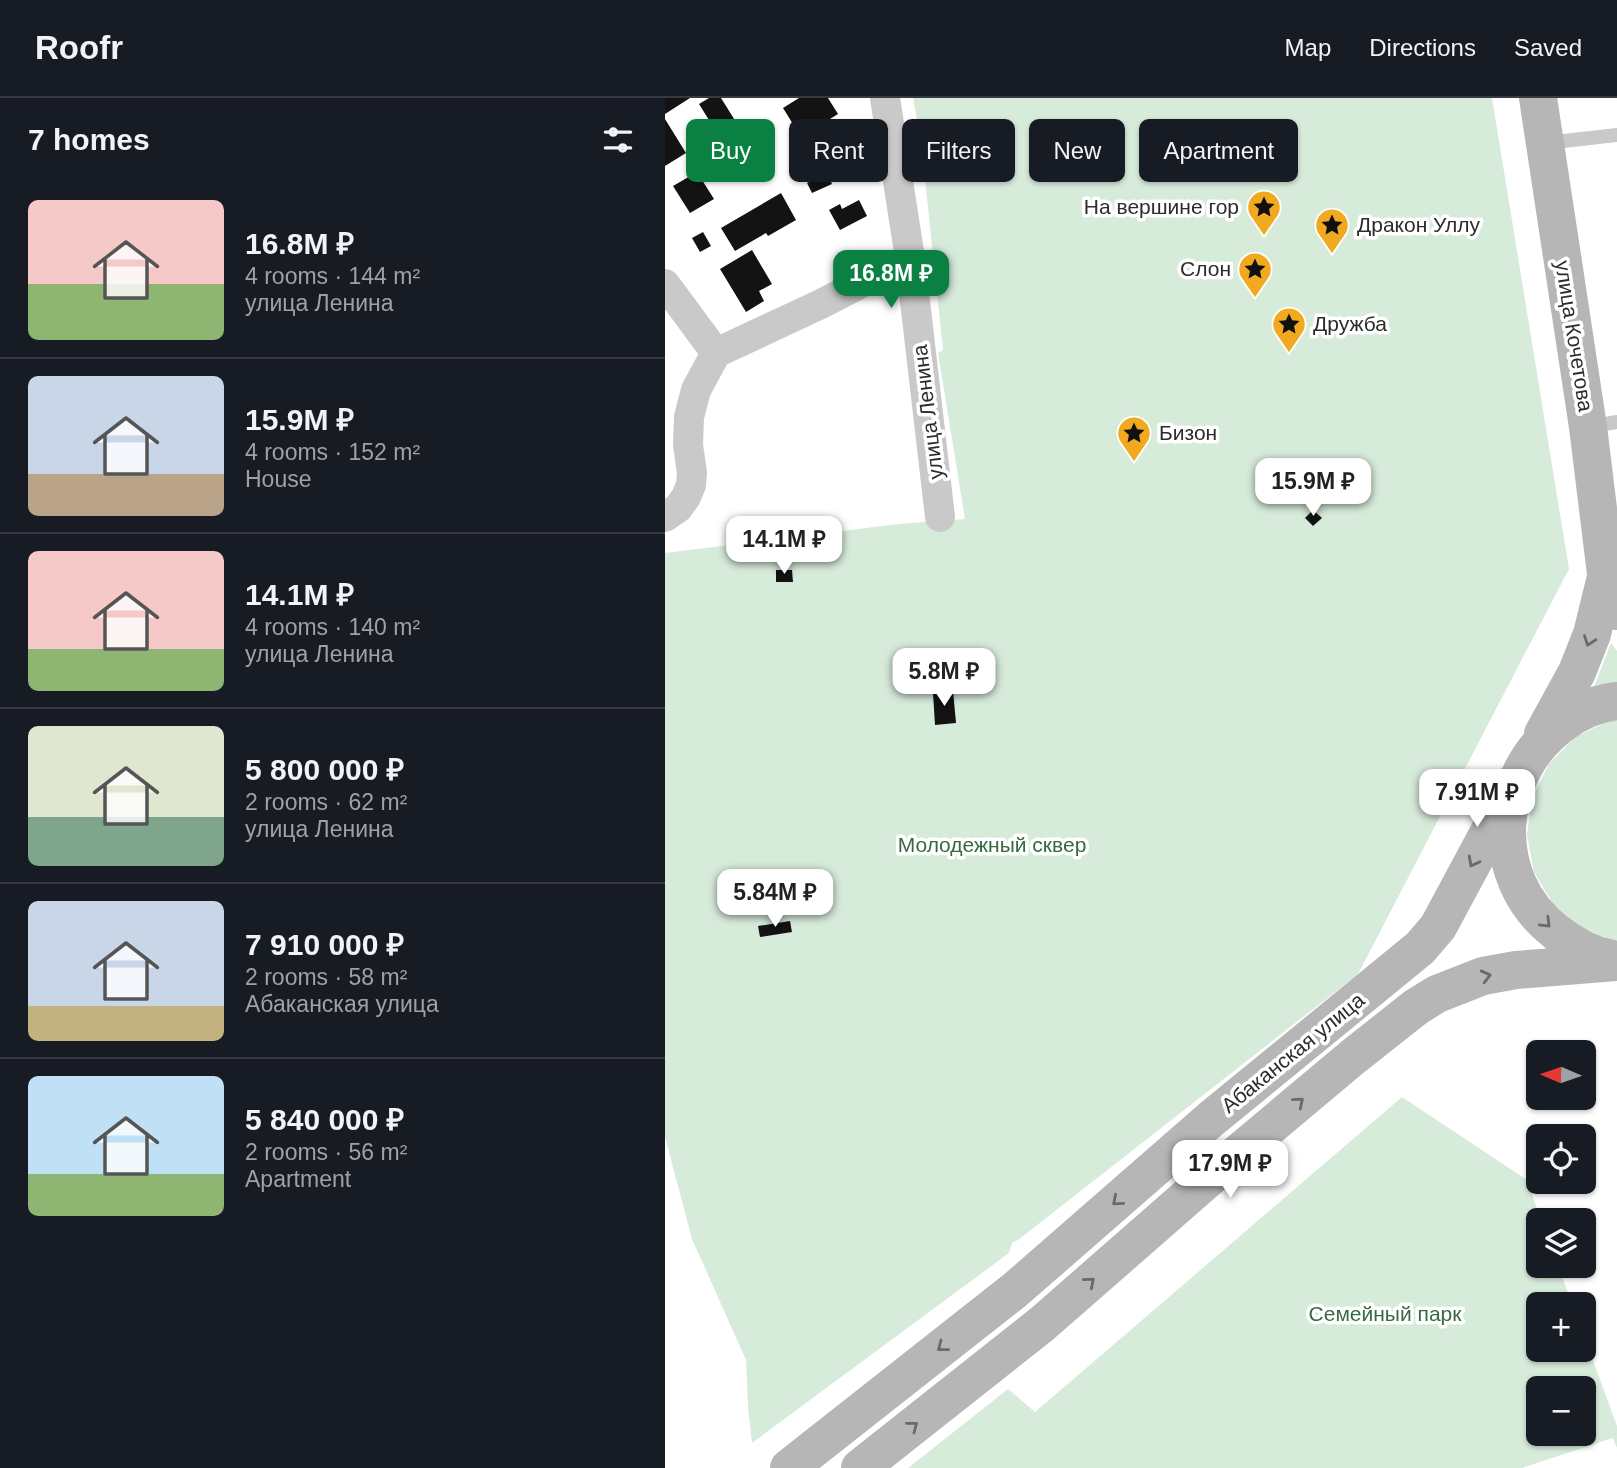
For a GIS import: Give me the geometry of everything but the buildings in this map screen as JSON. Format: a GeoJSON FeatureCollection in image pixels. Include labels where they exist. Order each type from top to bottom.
{"type":"FeatureCollection","features":[{"type":"Feature","properties":{"kind":"main road","name":"улица Кочетова"},"geometry":{"type":"LineString","coordinates":[[1520,773],[1577,671],[1592,634],[1606,575],[1602,424],[1538,98]]}},
{"type":"Feature","properties":{"kind":"main road","name":"улица Кочетова"},"geometry":{"type":"LineString","coordinates":[[1606,575],[1617,611]]}},
{"type":"Feature","properties":{"kind":"main road"},"geometry":{"type":"LineString","coordinates":[[1617,701],[1589,708],[1569,718],[1536,748],[1520,773],[1509,805],[1507,827],[1511,860],[1522,892],[1534,910],[1549,927],[1566,940],[1586,951],[1617,961]]}},
{"type":"Feature","properties":{"kind":"main road","name":"Абаканская улица"},"geometry":{"type":"LineString","coordinates":[[790,1467],[1015,1290],[1211,1119],[1420,948],[1438,927],[1520,773]]}},
{"type":"Feature","properties":{"kind":"main road","name":"Абаканская улица"},"geometry":{"type":"LineString","coordinates":[[860,1468],[1042,1324],[1249,1144],[1416,1007],[1437,994],[1483,976],[1516,970],[1617,961]]}},
{"type":"Feature","properties":{"kind":"street","name":"улица Ленина"},"geometry":{"type":"LineString","coordinates":[[885,98],[910,258],[940,517]]}},
{"type":"Feature","properties":{"kind":"street"},"geometry":{"type":"LineString","coordinates":[[665,517],[686,497],[691,485],[689,417],[696,390],[716,353],[821,304],[910,258]]}},
{"type":"Feature","properties":{"kind":"street"},"geometry":{"type":"LineString","coordinates":[[665,284],[716,353]]}},
{"type":"Feature","properties":{"kind":"lane"},"geometry":{"type":"LineString","coordinates":[[1545,144],[1617,135]]}},
{"type":"Feature","properties":{"kind":"green space","name":"Молодежный сквер"},"geometry":{"type":"Polygon","coordinates":[[[913,98],[1492,98],[1569,569],[1358,974],[1012,1243],[1009,1253],[752,1443],[746,1360],[692,1239],[665,1137],[665,553],[898,524],[965,519],[938,353],[943,350],[925,182],[1015,182],[1015,119],[917,119],[913,98]]]}},
{"type":"Feature","properties":{"kind":"green space"},"geometry":{"type":"Polygon","coordinates":[[[1611,643],[1617,651],[1617,683],[1594,687],[1611,643]]]}},
{"type":"Feature","properties":{"kind":"green space"},"geometry":{"type":"Polygon","coordinates":[[[1617,720],[1617,942],[1582,928],[1553,904],[1534,872],[1527,835],[1532,798],[1549,764],[1575,737],[1617,720]]]}},
{"type":"Feature","properties":{"kind":"green space","name":"Семейный парк"},"geometry":{"type":"Polygon","coordinates":[[[1402,1097],[1526,1179],[1526,1194],[1532,1194],[1537,1208],[1526,1208],[1526,1278],[1563,1278],[1568,1292],[1526,1292],[1526,1362],[1594,1362],[1617,1426],[1617,1448],[1613,1438],[1596,1444],[1596,1376],[1526,1376],[1526,1446],[1589,1446],[1522,1468],[908,1468],[1008,1389],[1035,1412],[1402,1097]]]}},
{"type":"Feature","properties":{"kind":"place","name":"На вершине гор"},"geometry":{"type":"Point","coordinates":[1264,237]}},
{"type":"Feature","properties":{"kind":"place","name":"Дракон Уллу"},"geometry":{"type":"Point","coordinates":[1332,255]}},
{"type":"Feature","properties":{"kind":"place","name":"Слон"},"geometry":{"type":"Point","coordinates":[1255,299]}},
{"type":"Feature","properties":{"kind":"place","name":"Дружба"},"geometry":{"type":"Point","coordinates":[1289,354]}},
{"type":"Feature","properties":{"kind":"place","name":"Бизон"},"geometry":{"type":"Point","coordinates":[1134,463]}}]}
